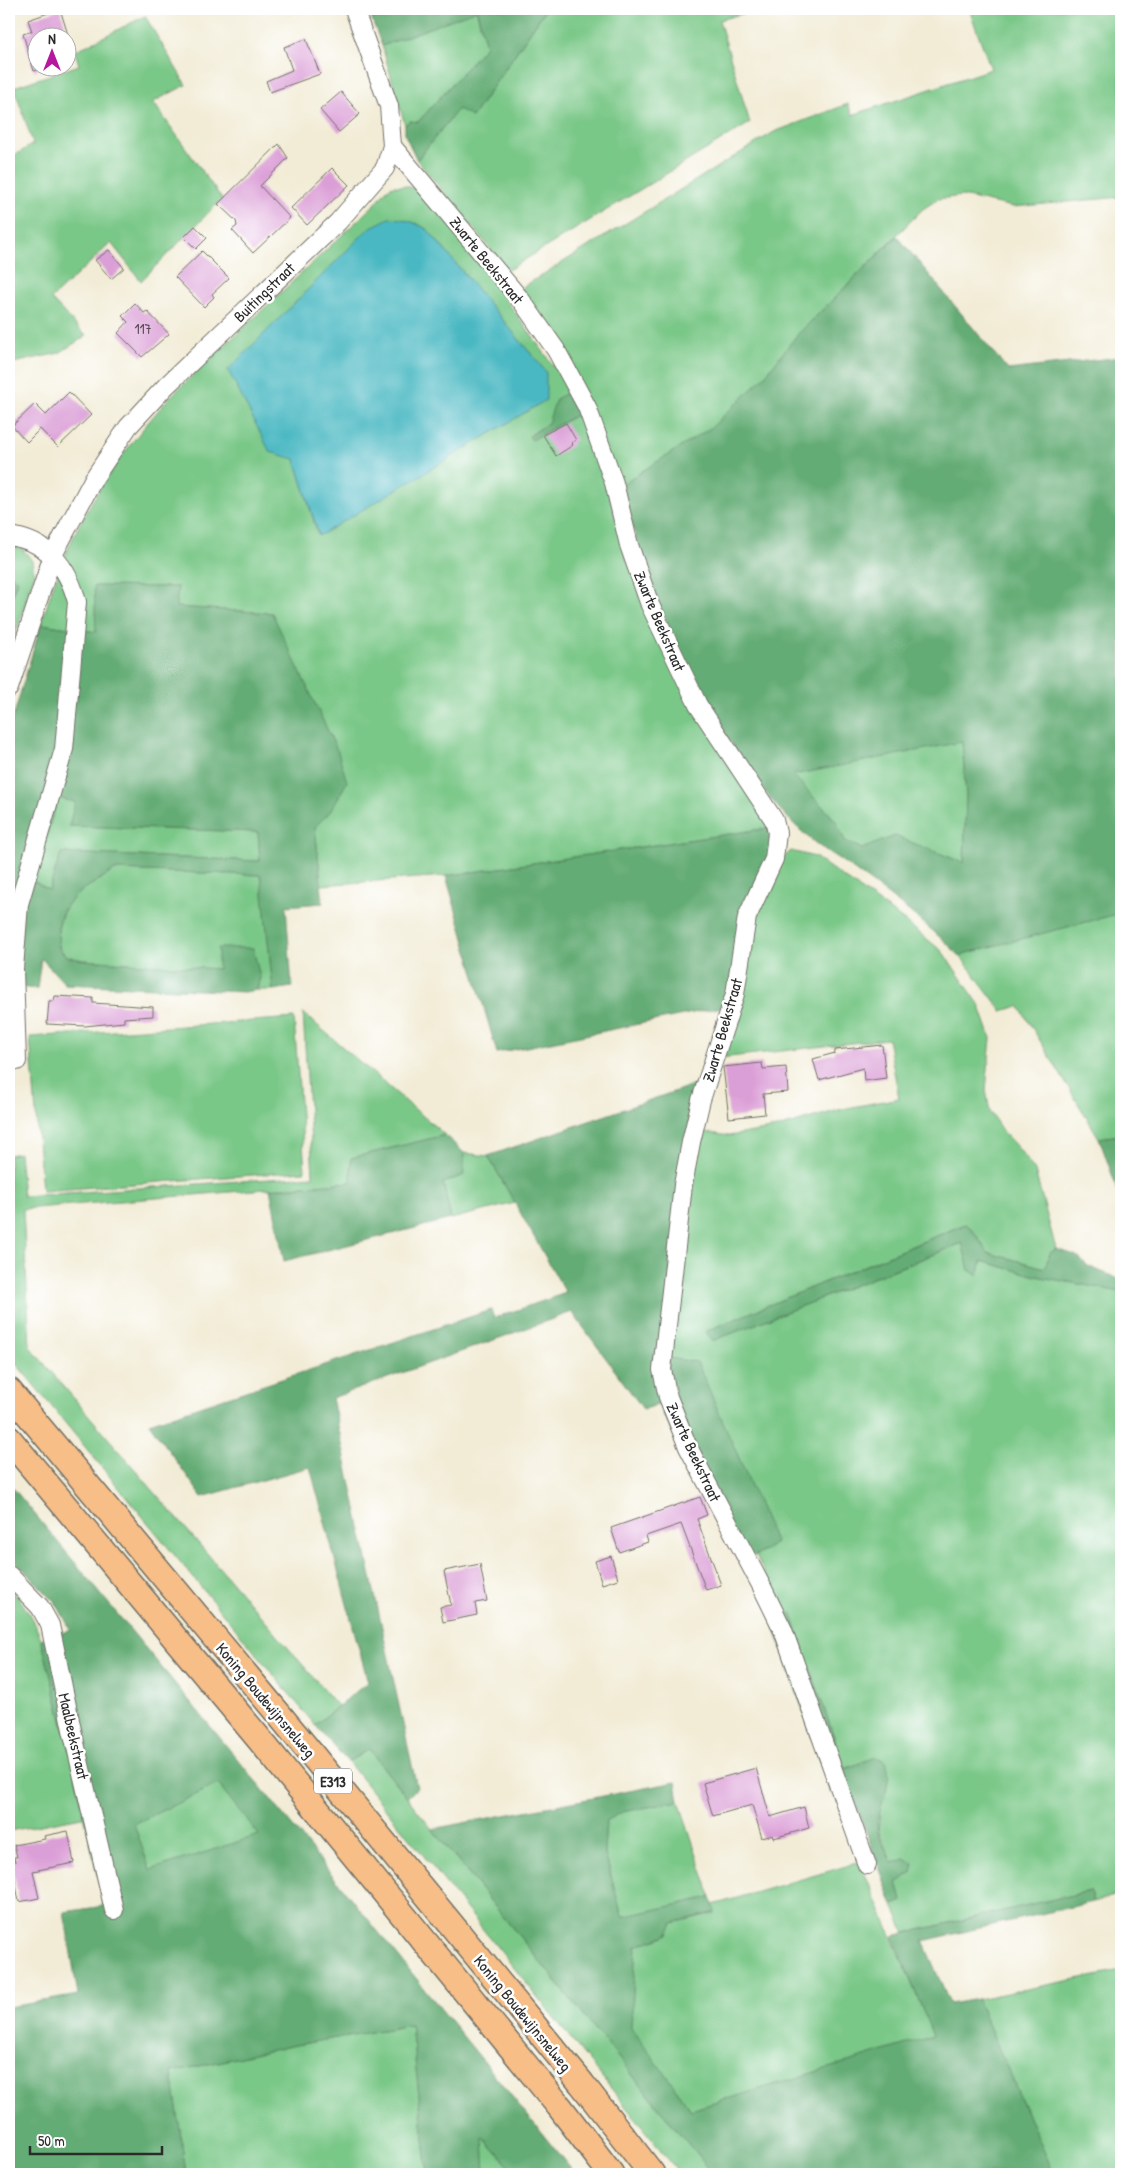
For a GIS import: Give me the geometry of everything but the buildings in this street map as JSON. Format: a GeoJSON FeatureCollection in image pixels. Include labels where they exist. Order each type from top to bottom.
{"type":"FeatureCollection","features":[{"type":"Feature","properties":{"kind":"highway","name":"Koning Boudewijnsnelweg"},"geometry":{"type":"LineString","coordinates":[[9,1391],[519,2007],[652,2174]]}},
{"type":"Feature","properties":{"kind":"highway","name":"Koning Boudewijnsnelweg"},"geometry":{"type":"LineString","coordinates":[[9,1438],[279,1763],[559,2106],[611,2174]]}},
{"type":"Feature","properties":{"kind":"street","name":"Buitingstraat"},"geometry":{"type":"LineString","coordinates":[[9,688],[53,555],[94,478],[128,427],[166,386],[360,198],[385,168],[392,146],[389,106],[354,9]]}},
{"type":"Feature","properties":{"kind":"street","name":"Zwarte Beekstraat"},"geometry":{"type":"LineString","coordinates":[[392,146],[521,300],[556,350],[587,407],[612,478],[629,545],[650,604],[698,705],[774,820],[777,833],[774,859],[747,917],[735,994],[701,1100],[691,1142],[683,1185],[662,1370],[668,1397],[688,1446],[783,1630],[867,1865]]}},
{"type":"Feature","properties":{"kind":"street"},"geometry":{"type":"LineString","coordinates":[[9,536],[33,542],[53,555],[72,582],[77,602],[64,749],[20,904],[14,969],[16,1061]]}},
{"type":"Feature","properties":{"kind":"street","name":"Maalbeekstraat"},"geometry":{"type":"LineString","coordinates":[[9,1575],[40,1606],[50,1625],[72,1730],[114,1910]]}},
{"type":"Feature","properties":{"kind":"green space"},"geometry":{"type":"Polygon","coordinates":[[[368,9],[546,9],[472,117],[458,109],[417,160],[405,135],[405,125],[410,121],[418,122],[486,46],[477,10],[382,46],[368,9]]]}},
{"type":"Feature","properties":{"kind":"green space"},"geometry":{"type":"Polygon","coordinates":[[[476,9],[486,46],[418,122],[410,121],[405,125],[382,46],[476,9]]]}},
{"type":"Feature","properties":{"kind":"green space"},"geometry":{"type":"Polygon","coordinates":[[[546,9],[759,9],[719,20],[750,123],[508,270],[417,160],[458,108],[472,117],[546,9]]]}},
{"type":"Feature","properties":{"kind":"green space"},"geometry":{"type":"Polygon","coordinates":[[[969,9],[1121,9],[1121,197],[1013,207],[962,196],[938,199],[923,209],[797,335],[764,377],[712,427],[622,484],[521,288],[774,132],[848,104],[852,115],[991,69],[969,9]]]}},
{"type":"Feature","properties":{"kind":"green space"},"geometry":{"type":"Polygon","coordinates":[[[145,16],[186,85],[153,102],[222,199],[141,281],[111,243],[51,299],[86,336],[59,353],[9,364],[9,159],[33,144],[14,87],[41,78],[78,78],[78,50],[145,16]]]}},
{"type":"Feature","properties":{"kind":"green space"},"geometry":{"type":"Polygon","coordinates":[[[393,186],[407,186],[420,191],[457,232],[571,390],[548,423],[529,436],[532,440],[581,412],[598,450],[626,559],[769,828],[446,876],[321,885],[315,827],[330,812],[272,613],[175,607],[177,587],[95,586],[97,632],[41,624],[56,579],[79,525],[106,480],[136,437],[170,397],[376,203],[387,189],[393,186]],[[416,223],[295,459],[318,535],[546,372],[428,230],[416,223]]]}},
{"type":"Feature","properties":{"kind":"green space"},"geometry":{"type":"Polygon","coordinates":[[[897,236],[1008,370],[1121,357],[1121,913],[967,953],[961,957],[905,908],[809,838],[784,814],[754,777],[726,735],[692,676],[663,614],[651,582],[630,517],[622,484],[712,427],[764,377],[797,335],[897,236]],[[962,742],[793,775],[836,821],[845,841],[862,849],[895,836],[964,863],[966,796],[962,742]]]}},
{"type":"Feature","properties":{"kind":"green space"},"geometry":{"type":"Polygon","coordinates":[[[571,390],[581,412],[532,440],[529,437],[548,423],[556,399],[571,390]]]}},
{"type":"Feature","properties":{"kind":"green space"},"geometry":{"type":"Polygon","coordinates":[[[9,544],[18,546],[27,554],[32,561],[34,576],[9,655],[9,607],[17,580],[9,574],[9,544]]]}},
{"type":"Feature","properties":{"kind":"green space"},"geometry":{"type":"Polygon","coordinates":[[[9,574],[17,580],[9,607],[9,574]]]}},
{"type":"Feature","properties":{"kind":"green space"},"geometry":{"type":"Polygon","coordinates":[[[94,586],[178,587],[176,607],[272,613],[338,752],[347,782],[330,812],[315,827],[323,903],[286,906],[292,987],[273,990],[261,875],[115,870],[83,890],[68,903],[62,913],[58,927],[59,949],[68,957],[82,960],[218,969],[218,948],[253,948],[260,977],[257,990],[244,992],[65,984],[41,958],[37,989],[9,986],[9,731],[41,624],[96,632],[94,586]],[[58,798],[32,880],[49,890],[61,853],[260,861],[258,832],[69,826],[75,802],[58,798]]]}},
{"type":"Feature","properties":{"kind":"green space"},"geometry":{"type":"Polygon","coordinates":[[[962,741],[966,796],[964,863],[895,836],[862,849],[845,841],[836,821],[792,775],[962,741]]]}},
{"type":"Feature","properties":{"kind":"green space"},"geometry":{"type":"Polygon","coordinates":[[[58,798],[76,802],[69,826],[258,832],[260,861],[61,853],[49,890],[32,881],[58,798]]]}},
{"type":"Feature","properties":{"kind":"green space"},"geometry":{"type":"Polygon","coordinates":[[[769,828],[771,846],[727,1006],[497,1053],[446,876],[769,828]]]}},
{"type":"Feature","properties":{"kind":"green space"},"geometry":{"type":"Polygon","coordinates":[[[791,851],[815,857],[902,919],[942,951],[979,1004],[991,1038],[986,1090],[990,1112],[1003,1132],[1019,1149],[1035,1171],[1056,1249],[1050,1253],[1045,1268],[988,1253],[972,1229],[965,1224],[706,1331],[712,1341],[963,1243],[969,1270],[978,1275],[981,1261],[1036,1276],[1121,1292],[1121,1894],[1093,1902],[1090,1891],[905,1933],[893,1905],[902,1901],[897,1883],[912,1872],[905,1859],[892,1863],[878,1830],[880,1815],[867,1760],[845,1769],[791,1613],[782,1615],[756,1555],[776,1543],[668,1358],[698,1131],[729,1136],[777,1128],[842,1109],[899,1098],[888,1039],[720,1058],[746,947],[756,916],[766,888],[778,865],[791,851]]]}},
{"type":"Feature","properties":{"kind":"green space"},"geometry":{"type":"Polygon","coordinates":[[[115,870],[262,875],[273,990],[257,990],[260,977],[218,969],[82,960],[64,953],[58,942],[59,924],[63,913],[76,896],[115,870]]]}},
{"type":"Feature","properties":{"kind":"green space"},"geometry":{"type":"Polygon","coordinates":[[[1121,913],[1121,1135],[1099,1138],[1019,1006],[1002,1011],[961,957],[967,953],[1121,913]]]}},
{"type":"Feature","properties":{"kind":"green space"},"geometry":{"type":"Polygon","coordinates":[[[303,1013],[445,1135],[351,1158],[351,1182],[23,1209],[30,1347],[338,1706],[315,1725],[9,1355],[9,1155],[19,1153],[23,1196],[313,1176],[303,1013]]]}},
{"type":"Feature","properties":{"kind":"green space"},"geometry":{"type":"Polygon","coordinates":[[[294,1018],[305,1171],[42,1191],[30,1037],[294,1018]]]}},
{"type":"Feature","properties":{"kind":"green space"},"geometry":{"type":"Polygon","coordinates":[[[702,1082],[668,1358],[697,1362],[776,1543],[741,1564],[658,1405],[643,1409],[572,1312],[332,1398],[417,1788],[407,1798],[369,1749],[348,1762],[315,1725],[368,1682],[310,1467],[202,1497],[149,1423],[491,1310],[494,1318],[566,1293],[488,1156],[702,1082]]]}},
{"type":"Feature","properties":{"kind":"green space"},"geometry":{"type":"Polygon","coordinates":[[[445,1135],[464,1153],[464,1175],[443,1183],[451,1219],[284,1261],[270,1189],[351,1182],[351,1158],[445,1135]]]}},
{"type":"Feature","properties":{"kind":"green space"},"geometry":{"type":"Polygon","coordinates":[[[1121,1135],[1121,1200],[1099,1138],[1121,1135]]]}},
{"type":"Feature","properties":{"kind":"green space"},"geometry":{"type":"Polygon","coordinates":[[[464,1153],[488,1156],[515,1203],[451,1219],[443,1183],[464,1175],[464,1153]]]}},
{"type":"Feature","properties":{"kind":"green space"},"geometry":{"type":"Polygon","coordinates":[[[966,1224],[972,1229],[988,1253],[1045,1268],[1050,1253],[1056,1249],[1075,1255],[1088,1266],[1121,1280],[1121,1292],[1036,1276],[982,1261],[978,1276],[969,1270],[962,1243],[712,1341],[706,1331],[966,1224]]]}},
{"type":"Feature","properties":{"kind":"green space"},"geometry":{"type":"Polygon","coordinates":[[[9,1483],[268,1796],[575,2174],[516,2174],[483,2137],[485,2174],[428,2174],[411,2025],[295,2045],[172,2072],[186,2174],[9,2174],[9,2007],[78,1995],[64,1912],[104,1906],[68,1742],[41,1639],[71,1630],[56,1603],[9,1557],[9,1483]],[[218,1784],[134,1824],[150,1870],[259,1835],[218,1784]]]}},
{"type":"Feature","properties":{"kind":"green space"},"geometry":{"type":"Polygon","coordinates":[[[9,1587],[28,1612],[41,1639],[87,1816],[9,1831],[9,1587]]]}},
{"type":"Feature","properties":{"kind":"green space"},"geometry":{"type":"Polygon","coordinates":[[[791,1613],[845,1769],[876,1757],[886,1761],[888,1781],[879,1813],[879,1834],[892,1863],[905,1859],[914,1863],[912,1872],[897,1883],[902,1901],[893,1905],[849,1786],[831,1793],[771,1617],[791,1613]]]}},
{"type":"Feature","properties":{"kind":"green space"},"geometry":{"type":"Polygon","coordinates":[[[369,1749],[439,1838],[713,2174],[680,2174],[348,1762],[369,1749]]]}},
{"type":"Feature","properties":{"kind":"green space"},"geometry":{"type":"Polygon","coordinates":[[[676,1782],[679,1801],[622,1812],[606,1821],[604,1850],[622,1917],[711,1897],[715,1912],[673,1923],[667,1935],[636,1946],[631,2027],[691,2110],[933,2036],[893,1936],[1090,1891],[1093,1902],[923,1941],[950,2004],[977,1999],[1054,2174],[713,2174],[432,1829],[676,1782]]]}},
{"type":"Feature","properties":{"kind":"green space"},"geometry":{"type":"Polygon","coordinates":[[[218,1784],[260,1835],[150,1870],[133,1824],[218,1784]]]}},
{"type":"Feature","properties":{"kind":"green space"},"geometry":{"type":"Polygon","coordinates":[[[679,1801],[711,1897],[622,1917],[604,1850],[606,1821],[622,1812],[679,1801]]]}},
{"type":"Feature","properties":{"kind":"green space"},"geometry":{"type":"Polygon","coordinates":[[[860,1862],[934,2036],[691,2110],[630,2027],[636,1945],[667,1935],[673,1923],[715,1913],[713,1905],[860,1862]]]}},
{"type":"Feature","properties":{"kind":"green space"},"geometry":{"type":"Polygon","coordinates":[[[1121,1970],[1121,2174],[1054,2174],[977,1999],[1121,1970]]]}},
{"type":"Feature","properties":{"kind":"green space"},"geometry":{"type":"Polygon","coordinates":[[[411,2025],[428,2174],[186,2174],[172,2072],[295,2045],[411,2025]]]}},
{"type":"Feature","properties":{"kind":"green space"},"geometry":{"type":"Polygon","coordinates":[[[482,2136],[516,2174],[485,2174],[482,2136]]]}},
{"type":"Feature","properties":{"kind":"water"},"geometry":{"type":"Polygon","coordinates":[[[389,218],[409,221],[428,230],[546,372],[546,400],[319,536],[295,459],[270,452],[228,370],[369,228],[389,218]]]}}]}
